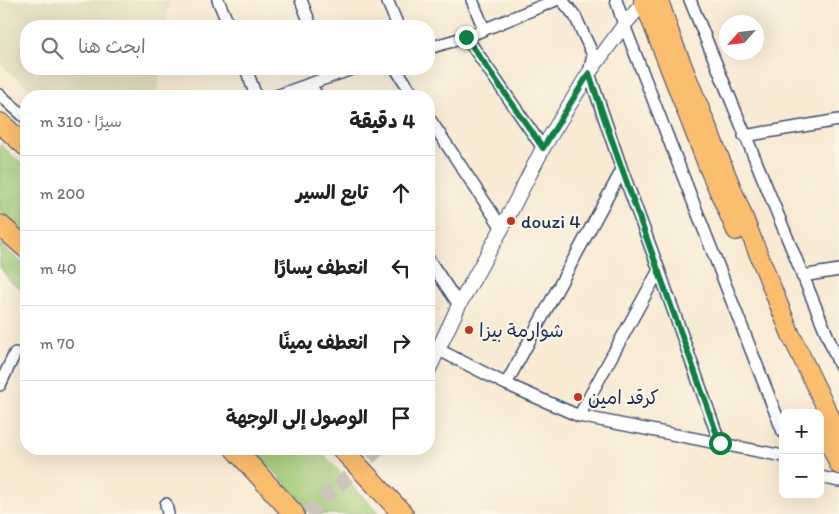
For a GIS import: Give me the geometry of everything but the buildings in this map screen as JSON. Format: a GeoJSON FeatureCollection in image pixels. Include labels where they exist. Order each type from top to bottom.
{"type":"FeatureCollection","features":[{"type":"Feature","properties":{"kind":"highway"},"geometry":{"type":"LineString","coordinates":[[648,1],[708,166],[814,409]]}},
{"type":"Feature","properties":{"kind":"highway"},"geometry":{"type":"LineString","coordinates":[[648,1],[672,40],[791,335],[839,435]]}},
{"type":"Feature","properties":{"kind":"highway"},"geometry":{"type":"LineString","coordinates":[[0,123],[20,141]]}},
{"type":"Feature","properties":{"kind":"highway"},"geometry":{"type":"LineString","coordinates":[[0,225],[20,243]]}},
{"type":"Feature","properties":{"kind":"highway"},"geometry":{"type":"LineString","coordinates":[[824,431],[839,465]]}},
{"type":"Feature","properties":{"kind":"highway"},"geometry":{"type":"LineString","coordinates":[[240,455],[294,514]]}},
{"type":"Feature","properties":{"kind":"highway"},"geometry":{"type":"LineString","coordinates":[[348,455],[403,514]]}},
{"type":"Feature","properties":{"kind":"street"},"geometry":{"type":"LineString","coordinates":[[218,0],[226,20]]}},
{"type":"Feature","properties":{"kind":"street"},"geometry":{"type":"LineString","coordinates":[[301,0],[309,20]]}},
{"type":"Feature","properties":{"kind":"street"},"geometry":{"type":"LineString","coordinates":[[387,0],[395,20]]}},
{"type":"Feature","properties":{"kind":"street"},"geometry":{"type":"LineString","coordinates":[[472,0],[484,29]]}},
{"type":"Feature","properties":{"kind":"street"},"geometry":{"type":"LineString","coordinates":[[435,46],[466,37],[556,0]]}},
{"type":"Feature","properties":{"kind":"street"},"geometry":{"type":"LineString","coordinates":[[562,0],[575,16],[593,54],[589,73],[720,443]]}},
{"type":"Feature","properties":{"kind":"street"},"geometry":{"type":"LineString","coordinates":[[616,0],[624,25],[779,422]]}},
{"type":"Feature","properties":{"kind":"street"},"geometry":{"type":"LineString","coordinates":[[690,0],[744,136],[839,364]]}},
{"type":"Feature","properties":{"kind":"street"},"geometry":{"type":"LineString","coordinates":[[435,356],[459,305],[502,228],[543,148],[589,73],[624,25],[648,1]]}},
{"type":"Feature","properties":{"kind":"street"},"geometry":{"type":"LineString","coordinates":[[466,37],[543,148]]}},
{"type":"Feature","properties":{"kind":"street"},"geometry":{"type":"LineString","coordinates":[[248,75],[254,90]]}},
{"type":"Feature","properties":{"kind":"street"},"geometry":{"type":"LineString","coordinates":[[292,90],[309,84],[324,75]]}},
{"type":"Feature","properties":{"kind":"street"},"geometry":{"type":"LineString","coordinates":[[400,75],[410,90]]}},
{"type":"Feature","properties":{"kind":"street"},"geometry":{"type":"LineString","coordinates":[[309,84],[314,90]]}},
{"type":"Feature","properties":{"kind":"street"},"geometry":{"type":"LineString","coordinates":[[0,95],[20,113]]}},
{"type":"Feature","properties":{"kind":"street"},"geometry":{"type":"LineString","coordinates":[[744,136],[839,120]]}},
{"type":"Feature","properties":{"kind":"street"},"geometry":{"type":"LineString","coordinates":[[435,127],[502,228]]}},
{"type":"Feature","properties":{"kind":"street"},"geometry":{"type":"LineString","coordinates":[[506,384],[622,170]]}},
{"type":"Feature","properties":{"kind":"street"},"geometry":{"type":"LineString","coordinates":[[435,269],[459,305]]}},
{"type":"Feature","properties":{"kind":"street"},"geometry":{"type":"LineString","coordinates":[[578,416],[659,270]]}},
{"type":"Feature","properties":{"kind":"street"},"geometry":{"type":"LineString","coordinates":[[802,276],[839,270]]}},
{"type":"Feature","properties":{"kind":"street"},"geometry":{"type":"LineString","coordinates":[[438,350],[506,384],[578,416],[779,455]]}},
{"type":"Feature","properties":{"kind":"street"},"geometry":{"type":"LineString","coordinates":[[0,386],[15,353]]}},
{"type":"Feature","properties":{"kind":"street"},"geometry":{"type":"LineString","coordinates":[[824,478],[839,481]]}},
{"type":"Feature","properties":{"kind":"shaded area"},"geometry":{"type":"Polygon","coordinates":[[[0,0],[170,0],[167,20],[20,20],[20,75],[159,75],[158,90],[31,90],[0,64],[0,0]]]}},
{"type":"Feature","properties":{"kind":"green space"},"geometry":{"type":"Polygon","coordinates":[[[0,144],[20,162],[20,228],[0,211],[0,144]]]}},
{"type":"Feature","properties":{"kind":"green space"},"geometry":{"type":"Polygon","coordinates":[[[0,243],[20,261],[20,288],[11,282],[0,267],[0,243]]]}},
{"type":"Feature","properties":{"kind":"green space"},"geometry":{"type":"Polygon","coordinates":[[[258,455],[324,455],[379,514],[313,514],[258,455]]]}},
{"type":"Feature","properties":{"kind":"tunnel"},"geometry":{"type":"LineString","coordinates":[[307,514],[372,455]]}},
{"type":"Feature","properties":{"kind":"place","name":"douzi 4"},"geometry":{"type":"Point","coordinates":[511,221]}},
{"type":"Feature","properties":{"kind":"place","name":"شوارمة بيزا"},"geometry":{"type":"Point","coordinates":[469,330]}},
{"type":"Feature","properties":{"kind":"place","name":"كرقد امين"},"geometry":{"type":"Point","coordinates":[578,397]}},
{"type":"Feature","properties":{"kind":"route"},"geometry":{"type":"LineString","coordinates":[[466,37],[543,148],[589,73],[720,443]]}}]}
